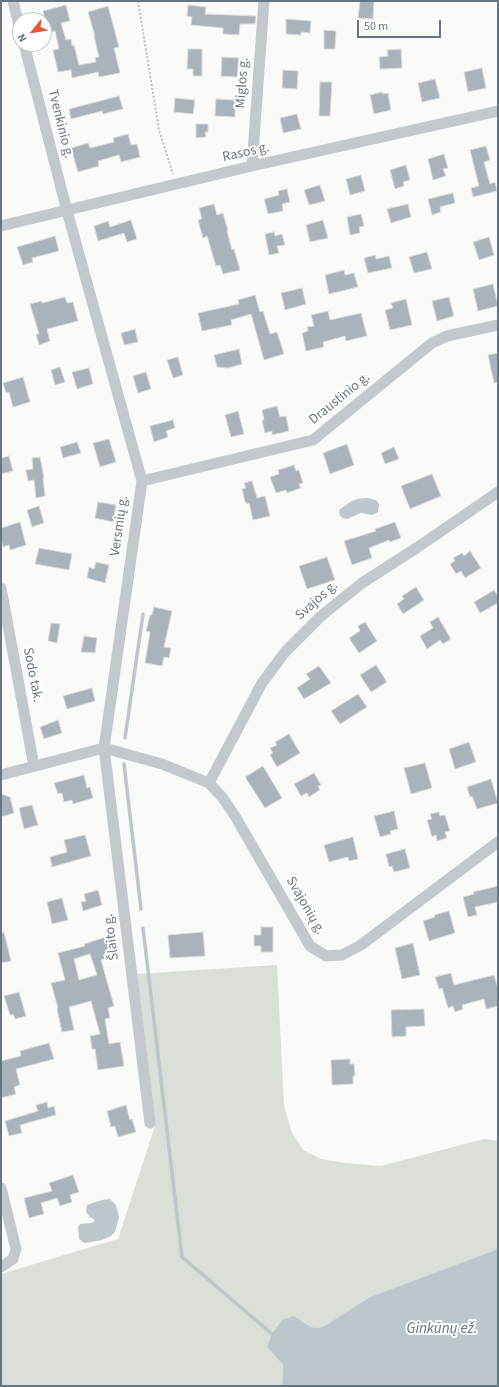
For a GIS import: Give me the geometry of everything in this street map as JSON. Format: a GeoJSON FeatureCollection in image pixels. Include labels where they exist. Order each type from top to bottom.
{"type":"FeatureCollection","features":[{"type":"Feature","properties":{"kind":"street"},"geometry":{"type":"LineString","coordinates":[[13,1],[16,12]]}},
{"type":"Feature","properties":{"kind":"street","name":"Miglos g."},"geometry":{"type":"LineString","coordinates":[[252,166],[264,1]]}},
{"type":"Feature","properties":{"kind":"street","name":"Tvenkinio g."},"geometry":{"type":"LineString","coordinates":[[26,52],[67,211]]}},
{"type":"Feature","properties":{"kind":"street","name":"Rasos g."},"geometry":{"type":"LineString","coordinates":[[1,226],[252,166],[498,111]]}},
{"type":"Feature","properties":{"kind":"street","name":"Versmių g."},"geometry":{"type":"LineString","coordinates":[[67,211],[142,481],[104,748]]}},
{"type":"Feature","properties":{"kind":"street","name":"Draustinio g."},"geometry":{"type":"LineString","coordinates":[[142,481],[312,440],[432,343],[447,336],[498,325]]}},
{"type":"Feature","properties":{"kind":"street","name":"Svajos g."},"geometry":{"type":"LineString","coordinates":[[209,783],[262,683],[285,652],[321,616],[362,583],[438,534],[498,492]]}},
{"type":"Feature","properties":{"kind":"street","name":"Sodo tak."},"geometry":{"type":"LineString","coordinates":[[1,588],[34,766]]}},
{"type":"Feature","properties":{"kind":"street"},"geometry":{"type":"LineString","coordinates":[[1,775],[104,748]]}},
{"type":"Feature","properties":{"kind":"street","name":"Svajonių g."},"geometry":{"type":"LineString","coordinates":[[104,748],[162,764],[209,783],[222,797],[235,816],[310,946],[326,956],[342,955],[361,945],[498,842]]}},
{"type":"Feature","properties":{"kind":"street","name":"Šlaito g."},"geometry":{"type":"LineString","coordinates":[[104,748],[150,1122]]}},
{"type":"Feature","properties":{"kind":"street"},"geometry":{"type":"LineString","coordinates":[[1,1188],[16,1249],[13,1259],[1,1267]]}},
{"type":"Feature","properties":{"kind":"path"},"geometry":{"type":"LineString","coordinates":[[138,1],[159,130],[177,184]]}},
{"type":"Feature","properties":{"kind":"shaded area"},"geometry":{"type":"Polygon","coordinates":[[[277,965],[284,1106],[292,1133],[303,1150],[321,1159],[381,1166],[484,1139],[498,1141],[498,1249],[370,1297],[326,1325],[318,1328],[311,1327],[294,1316],[267,1347],[283,1365],[282,1386],[1,1386],[1,1274],[118,1239],[155,1126],[137,974],[277,965]]]}},
{"type":"Feature","properties":{"kind":"water"},"geometry":{"type":"Polygon","coordinates":[[[367,498],[376,500],[379,504],[378,512],[372,515],[361,513],[347,519],[340,516],[339,510],[350,502],[357,499],[367,498]]]}},
{"type":"Feature","properties":{"kind":"water"},"geometry":{"type":"Polygon","coordinates":[[[110,1199],[116,1205],[119,1217],[115,1232],[111,1236],[102,1240],[84,1243],[79,1239],[78,1227],[80,1224],[92,1223],[95,1221],[86,1212],[87,1205],[110,1199]]]}},
{"type":"Feature","properties":{"kind":"water","name":"Ginkūnų ež."},"geometry":{"type":"Polygon","coordinates":[[[498,1249],[498,1386],[282,1386],[283,1365],[267,1347],[272,1334],[282,1320],[294,1316],[311,1327],[318,1328],[326,1325],[370,1297],[498,1249]]]}},
{"type":"Feature","properties":{"kind":"building"},"geometry":{"type":"Polygon","coordinates":[[[360,1],[374,1],[373,19],[358,18],[360,1]]]}},
{"type":"Feature","properties":{"kind":"building"},"geometry":{"type":"Polygon","coordinates":[[[66,5],[70,21],[61,23],[66,40],[71,39],[72,46],[74,45],[79,65],[96,62],[95,58],[99,57],[88,12],[108,6],[119,47],[114,48],[120,73],[99,77],[98,72],[72,78],[71,70],[58,72],[53,50],[59,49],[55,31],[52,32],[52,12],[43,11],[66,5]]]}},
{"type":"Feature","properties":{"kind":"building"},"geometry":{"type":"Polygon","coordinates":[[[188,5],[206,7],[205,14],[256,16],[255,24],[240,24],[239,35],[223,34],[223,28],[191,25],[192,17],[187,16],[188,5]]]}},
{"type":"Feature","properties":{"kind":"building"},"geometry":{"type":"Polygon","coordinates":[[[286,19],[311,21],[310,33],[301,32],[301,35],[286,34],[286,19]]]}},
{"type":"Feature","properties":{"kind":"building"},"geometry":{"type":"Polygon","coordinates":[[[324,30],[336,31],[335,49],[324,49],[324,30]]]}},
{"type":"Feature","properties":{"kind":"building"},"geometry":{"type":"Polygon","coordinates":[[[188,49],[202,49],[202,76],[193,76],[193,69],[187,69],[188,49]]]}},
{"type":"Feature","properties":{"kind":"building"},"geometry":{"type":"Polygon","coordinates":[[[401,49],[402,68],[380,69],[379,57],[388,56],[387,50],[401,49]]]}},
{"type":"Feature","properties":{"kind":"building"},"geometry":{"type":"Polygon","coordinates":[[[222,57],[239,58],[237,77],[221,76],[222,57]]]}},
{"type":"Feature","properties":{"kind":"building"},"geometry":{"type":"Polygon","coordinates":[[[482,68],[486,88],[468,92],[464,72],[482,68]]]}},
{"type":"Feature","properties":{"kind":"building"},"geometry":{"type":"Polygon","coordinates":[[[283,70],[298,71],[297,89],[282,88],[283,70]]]}},
{"type":"Feature","properties":{"kind":"building"},"geometry":{"type":"Polygon","coordinates":[[[435,79],[440,98],[422,102],[418,83],[435,79]]]}},
{"type":"Feature","properties":{"kind":"building"},"geometry":{"type":"Polygon","coordinates":[[[320,82],[332,82],[330,116],[319,116],[320,82]]]}},
{"type":"Feature","properties":{"kind":"building"},"geometry":{"type":"Polygon","coordinates":[[[382,92],[383,94],[388,93],[391,110],[374,114],[370,95],[382,92]]]}},
{"type":"Feature","properties":{"kind":"building"},"geometry":{"type":"Polygon","coordinates":[[[119,96],[123,109],[103,114],[102,111],[71,119],[69,109],[119,96]]]}},
{"type":"Feature","properties":{"kind":"building"},"geometry":{"type":"Polygon","coordinates":[[[175,98],[195,100],[193,114],[174,112],[175,98]]]}},
{"type":"Feature","properties":{"kind":"building"},"geometry":{"type":"Polygon","coordinates":[[[216,99],[235,100],[235,117],[215,116],[216,99]]]}},
{"type":"Feature","properties":{"kind":"building"},"geometry":{"type":"Polygon","coordinates":[[[297,114],[301,129],[283,133],[280,118],[297,114]]]}},
{"type":"Feature","properties":{"kind":"building"},"geometry":{"type":"Polygon","coordinates":[[[196,124],[208,124],[208,132],[205,132],[206,137],[196,138],[196,124]]]}},
{"type":"Feature","properties":{"kind":"building"},"geometry":{"type":"Polygon","coordinates":[[[128,134],[131,145],[137,144],[140,157],[121,162],[119,155],[98,161],[99,166],[78,172],[71,148],[88,143],[90,148],[114,142],[113,138],[128,134]]]}},
{"type":"Feature","properties":{"kind":"building"},"geometry":{"type":"Polygon","coordinates":[[[486,146],[490,160],[484,162],[490,184],[495,182],[497,191],[473,197],[471,188],[479,186],[470,150],[486,146]]]}},
{"type":"Feature","properties":{"kind":"building"},"geometry":{"type":"Polygon","coordinates":[[[444,154],[448,168],[443,169],[446,176],[433,180],[428,159],[444,154]]]}},
{"type":"Feature","properties":{"kind":"building"},"geometry":{"type":"Polygon","coordinates":[[[406,165],[410,180],[403,182],[404,186],[395,189],[390,170],[406,165]]]}},
{"type":"Feature","properties":{"kind":"building"},"geometry":{"type":"Polygon","coordinates":[[[361,175],[365,191],[350,195],[346,179],[361,175]]]}},
{"type":"Feature","properties":{"kind":"building"},"geometry":{"type":"Polygon","coordinates":[[[320,185],[325,201],[309,205],[304,190],[320,185]]]}},
{"type":"Feature","properties":{"kind":"building"},"geometry":{"type":"Polygon","coordinates":[[[287,189],[290,202],[282,204],[283,211],[268,214],[264,199],[279,195],[278,191],[287,189]]]}},
{"type":"Feature","properties":{"kind":"building"},"geometry":{"type":"Polygon","coordinates":[[[453,193],[455,203],[440,207],[441,212],[432,215],[428,199],[453,193]]]}},
{"type":"Feature","properties":{"kind":"building"},"geometry":{"type":"Polygon","coordinates":[[[214,204],[217,215],[223,213],[232,250],[234,249],[240,270],[223,274],[220,265],[216,266],[207,236],[203,238],[198,220],[202,219],[199,208],[214,204]]]}},
{"type":"Feature","properties":{"kind":"building"},"geometry":{"type":"Polygon","coordinates":[[[408,204],[411,217],[391,223],[387,209],[408,204]]]}},
{"type":"Feature","properties":{"kind":"building"},"geometry":{"type":"Polygon","coordinates":[[[361,214],[364,226],[359,227],[360,233],[350,235],[347,217],[361,214]]]}},
{"type":"Feature","properties":{"kind":"building"},"geometry":{"type":"Polygon","coordinates":[[[131,220],[137,239],[127,242],[124,233],[98,241],[94,226],[108,221],[110,227],[131,220]]]}},
{"type":"Feature","properties":{"kind":"building"},"geometry":{"type":"Polygon","coordinates":[[[323,220],[328,238],[310,242],[306,225],[323,220]]]}},
{"type":"Feature","properties":{"kind":"building"},"geometry":{"type":"Polygon","coordinates":[[[274,232],[275,236],[282,234],[285,245],[277,246],[279,253],[269,255],[265,234],[274,232]]]}},
{"type":"Feature","properties":{"kind":"building"},"geometry":{"type":"Polygon","coordinates":[[[55,236],[59,251],[32,258],[33,262],[23,265],[17,247],[55,236]]]}},
{"type":"Feature","properties":{"kind":"building"},"geometry":{"type":"Polygon","coordinates":[[[489,237],[494,255],[479,260],[473,242],[489,237]]]}},
{"type":"Feature","properties":{"kind":"building"},"geometry":{"type":"Polygon","coordinates":[[[427,252],[432,269],[414,273],[409,257],[427,252]]]}},
{"type":"Feature","properties":{"kind":"building"},"geometry":{"type":"Polygon","coordinates":[[[375,255],[376,259],[389,256],[392,268],[368,273],[364,258],[375,255]]]}},
{"type":"Feature","properties":{"kind":"building"},"geometry":{"type":"Polygon","coordinates":[[[344,270],[345,275],[354,273],[358,287],[329,294],[325,275],[344,270]]]}},
{"type":"Feature","properties":{"kind":"building"},"geometry":{"type":"Polygon","coordinates":[[[493,284],[498,306],[478,311],[473,289],[493,284]]]}},
{"type":"Feature","properties":{"kind":"building"},"geometry":{"type":"Polygon","coordinates":[[[302,288],[306,304],[285,310],[281,293],[302,288]]]}},
{"type":"Feature","properties":{"kind":"building"},"geometry":{"type":"Polygon","coordinates":[[[255,295],[260,312],[263,311],[270,334],[277,332],[284,354],[264,360],[251,314],[231,320],[232,325],[202,331],[198,313],[239,304],[238,300],[255,295]]]}},
{"type":"Feature","properties":{"kind":"building"},"geometry":{"type":"Polygon","coordinates":[[[65,297],[67,303],[73,302],[78,321],[47,329],[50,341],[39,345],[36,334],[39,334],[30,304],[42,301],[42,303],[65,297]]]}},
{"type":"Feature","properties":{"kind":"building"},"geometry":{"type":"Polygon","coordinates":[[[449,297],[454,316],[437,321],[432,301],[449,297]]]}},
{"type":"Feature","properties":{"kind":"building"},"geometry":{"type":"Polygon","coordinates":[[[406,299],[412,325],[390,330],[385,310],[393,308],[391,303],[406,299]]]}},
{"type":"Feature","properties":{"kind":"building"},"geometry":{"type":"Polygon","coordinates":[[[328,311],[330,320],[361,313],[367,336],[346,341],[345,336],[323,342],[324,347],[306,351],[302,333],[308,331],[307,327],[314,326],[311,315],[328,311]]]}},
{"type":"Feature","properties":{"kind":"building"},"geometry":{"type":"Polygon","coordinates":[[[135,329],[138,342],[124,345],[121,333],[135,329]]]}},
{"type":"Feature","properties":{"kind":"building"},"geometry":{"type":"Polygon","coordinates":[[[239,349],[242,364],[228,368],[217,367],[214,355],[239,349]]]}},
{"type":"Feature","properties":{"kind":"building"},"geometry":{"type":"Polygon","coordinates":[[[498,353],[498,382],[494,383],[488,355],[498,353]]]}},
{"type":"Feature","properties":{"kind":"building"},"geometry":{"type":"Polygon","coordinates":[[[178,357],[183,375],[173,378],[167,360],[178,357]]]}},
{"type":"Feature","properties":{"kind":"building"},"geometry":{"type":"Polygon","coordinates":[[[60,367],[65,382],[55,385],[51,370],[60,367]]]}},
{"type":"Feature","properties":{"kind":"building"},"geometry":{"type":"Polygon","coordinates":[[[89,368],[93,384],[77,389],[72,372],[89,368]]]}},
{"type":"Feature","properties":{"kind":"building"},"geometry":{"type":"Polygon","coordinates":[[[146,372],[151,389],[138,393],[133,376],[146,372]]]}},
{"type":"Feature","properties":{"kind":"building"},"geometry":{"type":"Polygon","coordinates":[[[23,377],[30,402],[13,407],[9,392],[6,393],[3,383],[23,377]]]}},
{"type":"Feature","properties":{"kind":"building"},"geometry":{"type":"Polygon","coordinates":[[[277,406],[280,417],[286,416],[289,431],[272,435],[272,431],[265,433],[262,420],[264,420],[262,410],[277,406]]]}},
{"type":"Feature","properties":{"kind":"building"},"geometry":{"type":"Polygon","coordinates":[[[238,411],[244,434],[231,437],[225,415],[238,411]]]}},
{"type":"Feature","properties":{"kind":"building"},"geometry":{"type":"Polygon","coordinates":[[[173,420],[175,428],[166,431],[168,437],[154,442],[150,426],[173,420]]]}},
{"type":"Feature","properties":{"kind":"building"},"geometry":{"type":"Polygon","coordinates":[[[109,439],[116,462],[100,467],[93,443],[109,439]]]}},
{"type":"Feature","properties":{"kind":"building"},"geometry":{"type":"Polygon","coordinates":[[[77,442],[81,453],[63,458],[60,447],[77,442]]]}},
{"type":"Feature","properties":{"kind":"building"},"geometry":{"type":"Polygon","coordinates":[[[347,444],[354,465],[330,474],[323,453],[347,444]]]}},
{"type":"Feature","properties":{"kind":"building"},"geometry":{"type":"Polygon","coordinates":[[[394,447],[399,459],[385,464],[381,453],[394,447]]]}},
{"type":"Feature","properties":{"kind":"building"},"geometry":{"type":"Polygon","coordinates":[[[9,456],[13,471],[1,474],[1,458],[9,456]]]}},
{"type":"Feature","properties":{"kind":"building"},"geometry":{"type":"Polygon","coordinates":[[[40,457],[44,478],[45,496],[36,498],[34,480],[28,481],[26,470],[33,469],[32,458],[40,457]]]}},
{"type":"Feature","properties":{"kind":"building"},"geometry":{"type":"Polygon","coordinates":[[[294,465],[296,471],[299,470],[303,483],[299,484],[301,488],[287,493],[286,490],[276,493],[270,477],[279,474],[278,470],[294,465]]]}},
{"type":"Feature","properties":{"kind":"building"},"geometry":{"type":"Polygon","coordinates":[[[432,474],[441,496],[410,509],[401,486],[432,474]]]}},
{"type":"Feature","properties":{"kind":"building"},"geometry":{"type":"Polygon","coordinates":[[[252,481],[257,498],[265,496],[270,516],[253,520],[249,503],[247,504],[245,502],[242,489],[246,488],[244,483],[252,481]]]}},
{"type":"Feature","properties":{"kind":"building"},"geometry":{"type":"Polygon","coordinates":[[[98,502],[116,505],[113,522],[95,518],[98,502]]]}},
{"type":"Feature","properties":{"kind":"building"},"geometry":{"type":"Polygon","coordinates":[[[39,506],[44,523],[32,527],[27,510],[39,506]]]}},
{"type":"Feature","properties":{"kind":"building"},"geometry":{"type":"Polygon","coordinates":[[[20,522],[26,545],[10,550],[9,545],[3,547],[1,528],[20,522]]]}},
{"type":"Feature","properties":{"kind":"building"},"geometry":{"type":"Polygon","coordinates":[[[395,522],[401,538],[390,542],[389,540],[369,548],[372,558],[352,565],[344,541],[376,531],[375,529],[395,522]]]}},
{"type":"Feature","properties":{"kind":"building"},"geometry":{"type":"Polygon","coordinates":[[[39,548],[72,554],[69,570],[35,564],[39,548]]]}},
{"type":"Feature","properties":{"kind":"building"},"geometry":{"type":"Polygon","coordinates":[[[470,551],[481,568],[465,578],[461,571],[456,574],[450,564],[455,561],[453,558],[462,553],[464,556],[470,551]]]}},
{"type":"Feature","properties":{"kind":"building"},"geometry":{"type":"Polygon","coordinates":[[[327,557],[335,580],[307,589],[299,566],[327,557]]]}},
{"type":"Feature","properties":{"kind":"building"},"geometry":{"type":"Polygon","coordinates":[[[96,562],[109,565],[105,583],[87,578],[89,567],[94,569],[96,562]]]}},
{"type":"Feature","properties":{"kind":"building"},"geometry":{"type":"Polygon","coordinates":[[[416,587],[424,600],[403,614],[397,604],[404,599],[402,596],[416,587]]]}},
{"type":"Feature","properties":{"kind":"building"},"geometry":{"type":"Polygon","coordinates":[[[494,590],[498,596],[498,603],[480,613],[474,602],[494,590]]]}},
{"type":"Feature","properties":{"kind":"building"},"geometry":{"type":"Polygon","coordinates":[[[154,607],[172,611],[164,647],[171,648],[169,658],[164,657],[162,666],[145,663],[150,632],[146,631],[150,615],[152,615],[154,607]]]}},
{"type":"Feature","properties":{"kind":"building"},"geometry":{"type":"Polygon","coordinates":[[[438,617],[451,639],[443,644],[440,640],[427,649],[420,636],[433,628],[430,622],[438,617]]]}},
{"type":"Feature","properties":{"kind":"building"},"geometry":{"type":"Polygon","coordinates":[[[365,622],[377,641],[359,653],[349,638],[360,631],[358,626],[365,622]]]}},
{"type":"Feature","properties":{"kind":"building"},"geometry":{"type":"Polygon","coordinates":[[[51,623],[60,624],[57,643],[48,641],[51,623]]]}},
{"type":"Feature","properties":{"kind":"building"},"geometry":{"type":"Polygon","coordinates":[[[84,636],[97,638],[95,653],[81,652],[84,636]]]}},
{"type":"Feature","properties":{"kind":"building"},"geometry":{"type":"Polygon","coordinates":[[[376,665],[387,682],[371,692],[360,675],[376,665]]]}},
{"type":"Feature","properties":{"kind":"building"},"geometry":{"type":"Polygon","coordinates":[[[319,666],[331,683],[304,699],[297,688],[310,679],[306,674],[319,666]]]}},
{"type":"Feature","properties":{"kind":"building"},"geometry":{"type":"Polygon","coordinates":[[[92,688],[95,701],[67,709],[63,696],[92,688]]]}},
{"type":"Feature","properties":{"kind":"building"},"geometry":{"type":"Polygon","coordinates":[[[358,694],[367,707],[340,724],[331,711],[358,694]]]}},
{"type":"Feature","properties":{"kind":"building"},"geometry":{"type":"Polygon","coordinates":[[[58,720],[62,733],[44,739],[40,727],[58,720]]]}},
{"type":"Feature","properties":{"kind":"building"},"geometry":{"type":"Polygon","coordinates":[[[289,734],[300,753],[277,767],[270,755],[273,753],[270,748],[277,745],[275,742],[289,734]]]}},
{"type":"Feature","properties":{"kind":"building"},"geometry":{"type":"Polygon","coordinates":[[[469,742],[476,762],[455,769],[449,749],[469,742]]]}},
{"type":"Feature","properties":{"kind":"building"},"geometry":{"type":"Polygon","coordinates":[[[425,763],[432,788],[411,794],[404,768],[425,763]]]}},
{"type":"Feature","properties":{"kind":"building"},"geometry":{"type":"Polygon","coordinates":[[[263,766],[282,798],[265,808],[245,777],[263,766]]]}},
{"type":"Feature","properties":{"kind":"building"},"geometry":{"type":"Polygon","coordinates":[[[314,773],[321,785],[318,786],[320,790],[309,797],[307,793],[301,796],[294,784],[314,773]]]}},
{"type":"Feature","properties":{"kind":"building"},"geometry":{"type":"Polygon","coordinates":[[[84,775],[87,788],[90,787],[93,798],[73,804],[72,800],[64,802],[62,793],[58,794],[54,783],[84,775]]]}},
{"type":"Feature","properties":{"kind":"building"},"geometry":{"type":"Polygon","coordinates":[[[491,779],[498,803],[477,809],[472,796],[470,797],[467,787],[491,779]]]}},
{"type":"Feature","properties":{"kind":"building"},"geometry":{"type":"Polygon","coordinates":[[[1,794],[10,797],[14,813],[1,817],[1,794]]]}},
{"type":"Feature","properties":{"kind":"building"},"geometry":{"type":"Polygon","coordinates":[[[32,805],[38,825],[24,829],[19,808],[32,805]]]}},
{"type":"Feature","properties":{"kind":"building"},"geometry":{"type":"Polygon","coordinates":[[[394,811],[398,829],[390,831],[391,834],[380,837],[374,816],[394,811]]]}},
{"type":"Feature","properties":{"kind":"building"},"geometry":{"type":"Polygon","coordinates":[[[439,812],[440,816],[445,815],[450,831],[445,832],[447,838],[437,841],[436,835],[432,837],[427,820],[432,819],[430,814],[439,812]]]}},
{"type":"Feature","properties":{"kind":"building"},"geometry":{"type":"Polygon","coordinates":[[[85,835],[91,856],[52,867],[50,857],[67,852],[64,840],[85,835]]]}},
{"type":"Feature","properties":{"kind":"building"},"geometry":{"type":"Polygon","coordinates":[[[353,837],[358,859],[349,861],[348,857],[329,862],[324,845],[353,837]]]}},
{"type":"Feature","properties":{"kind":"building"},"geometry":{"type":"Polygon","coordinates":[[[405,849],[410,868],[394,872],[392,866],[389,867],[386,854],[405,849]]]}},
{"type":"Feature","properties":{"kind":"building"},"geometry":{"type":"Polygon","coordinates":[[[498,886],[498,902],[475,907],[477,915],[468,917],[463,897],[474,894],[473,892],[498,886]]]}},
{"type":"Feature","properties":{"kind":"building"},"geometry":{"type":"Polygon","coordinates":[[[98,890],[102,905],[83,911],[81,902],[86,901],[84,894],[98,890]]]}},
{"type":"Feature","properties":{"kind":"building"},"geometry":{"type":"Polygon","coordinates":[[[62,898],[68,920],[52,924],[47,902],[62,898]]]}},
{"type":"Feature","properties":{"kind":"building"},"geometry":{"type":"Polygon","coordinates":[[[449,911],[455,933],[429,941],[423,921],[435,917],[434,915],[449,911]]]}},
{"type":"Feature","properties":{"kind":"building"},"geometry":{"type":"Polygon","coordinates":[[[261,927],[273,927],[273,952],[261,952],[261,946],[254,946],[254,935],[261,935],[261,927]]]}},
{"type":"Feature","properties":{"kind":"building"},"geometry":{"type":"Polygon","coordinates":[[[4,932],[11,961],[1,963],[1,933],[4,932]]]}},
{"type":"Feature","properties":{"kind":"building"},"geometry":{"type":"Polygon","coordinates":[[[203,932],[205,956],[170,958],[168,935],[203,932]]]}},
{"type":"Feature","properties":{"kind":"building"},"geometry":{"type":"Polygon","coordinates":[[[106,937],[112,957],[101,960],[114,1006],[108,1008],[110,1018],[105,1019],[109,1044],[120,1042],[124,1066],[98,1070],[95,1049],[92,1049],[90,1036],[100,1034],[91,1001],[69,1007],[74,1030],[62,1032],[58,1008],[51,983],[65,980],[58,953],[85,946],[84,944],[106,937]],[[90,954],[74,959],[79,980],[97,975],[90,954]]]}},
{"type":"Feature","properties":{"kind":"building"},"geometry":{"type":"Polygon","coordinates":[[[413,943],[420,975],[402,979],[395,948],[413,943]]]}},
{"type":"Feature","properties":{"kind":"building"},"geometry":{"type":"Polygon","coordinates":[[[451,973],[454,985],[494,975],[498,989],[498,1006],[486,1009],[484,999],[462,1005],[463,1009],[455,1012],[453,1006],[448,1008],[442,988],[439,989],[435,977],[451,973]]]}},
{"type":"Feature","properties":{"kind":"building"},"geometry":{"type":"Polygon","coordinates":[[[19,992],[26,1016],[15,1019],[13,1014],[10,1015],[4,996],[19,992]]]}},
{"type":"Feature","properties":{"kind":"building"},"geometry":{"type":"Polygon","coordinates":[[[424,1009],[425,1026],[406,1027],[406,1036],[392,1037],[391,1010],[424,1009]]]}},
{"type":"Feature","properties":{"kind":"building"},"geometry":{"type":"Polygon","coordinates":[[[49,1043],[54,1059],[16,1069],[20,1085],[14,1087],[16,1094],[1,1098],[1,1061],[21,1056],[20,1051],[49,1043]]]}},
{"type":"Feature","properties":{"kind":"building"},"geometry":{"type":"Polygon","coordinates":[[[350,1059],[350,1064],[354,1064],[355,1076],[353,1076],[353,1084],[332,1085],[331,1060],[350,1059]]]}},
{"type":"Feature","properties":{"kind":"building"},"geometry":{"type":"Polygon","coordinates":[[[47,1102],[48,1108],[54,1106],[56,1115],[20,1125],[22,1133],[9,1136],[5,1121],[38,1111],[36,1105],[47,1102]]]}},
{"type":"Feature","properties":{"kind":"building"},"geometry":{"type":"Polygon","coordinates":[[[126,1105],[130,1120],[132,1119],[136,1132],[118,1137],[115,1126],[111,1127],[107,1111],[126,1105]]]}},
{"type":"Feature","properties":{"kind":"building"},"geometry":{"type":"Polygon","coordinates":[[[73,1175],[79,1192],[70,1195],[72,1202],[60,1206],[57,1198],[41,1203],[44,1214],[29,1218],[24,1198],[52,1191],[49,1183],[73,1175]]]}},
{"type":"Feature","properties":{"kind":"waterway"},"geometry":{"type":"LineString","coordinates":[[125,738],[143,614]]}},
{"type":"Feature","properties":{"kind":"waterway"},"geometry":{"type":"LineString","coordinates":[[124,764],[141,909]]}},
{"type":"Feature","properties":{"kind":"waterway"},"geometry":{"type":"LineString","coordinates":[[143,928],[182,1257],[272,1334]]}}]}
